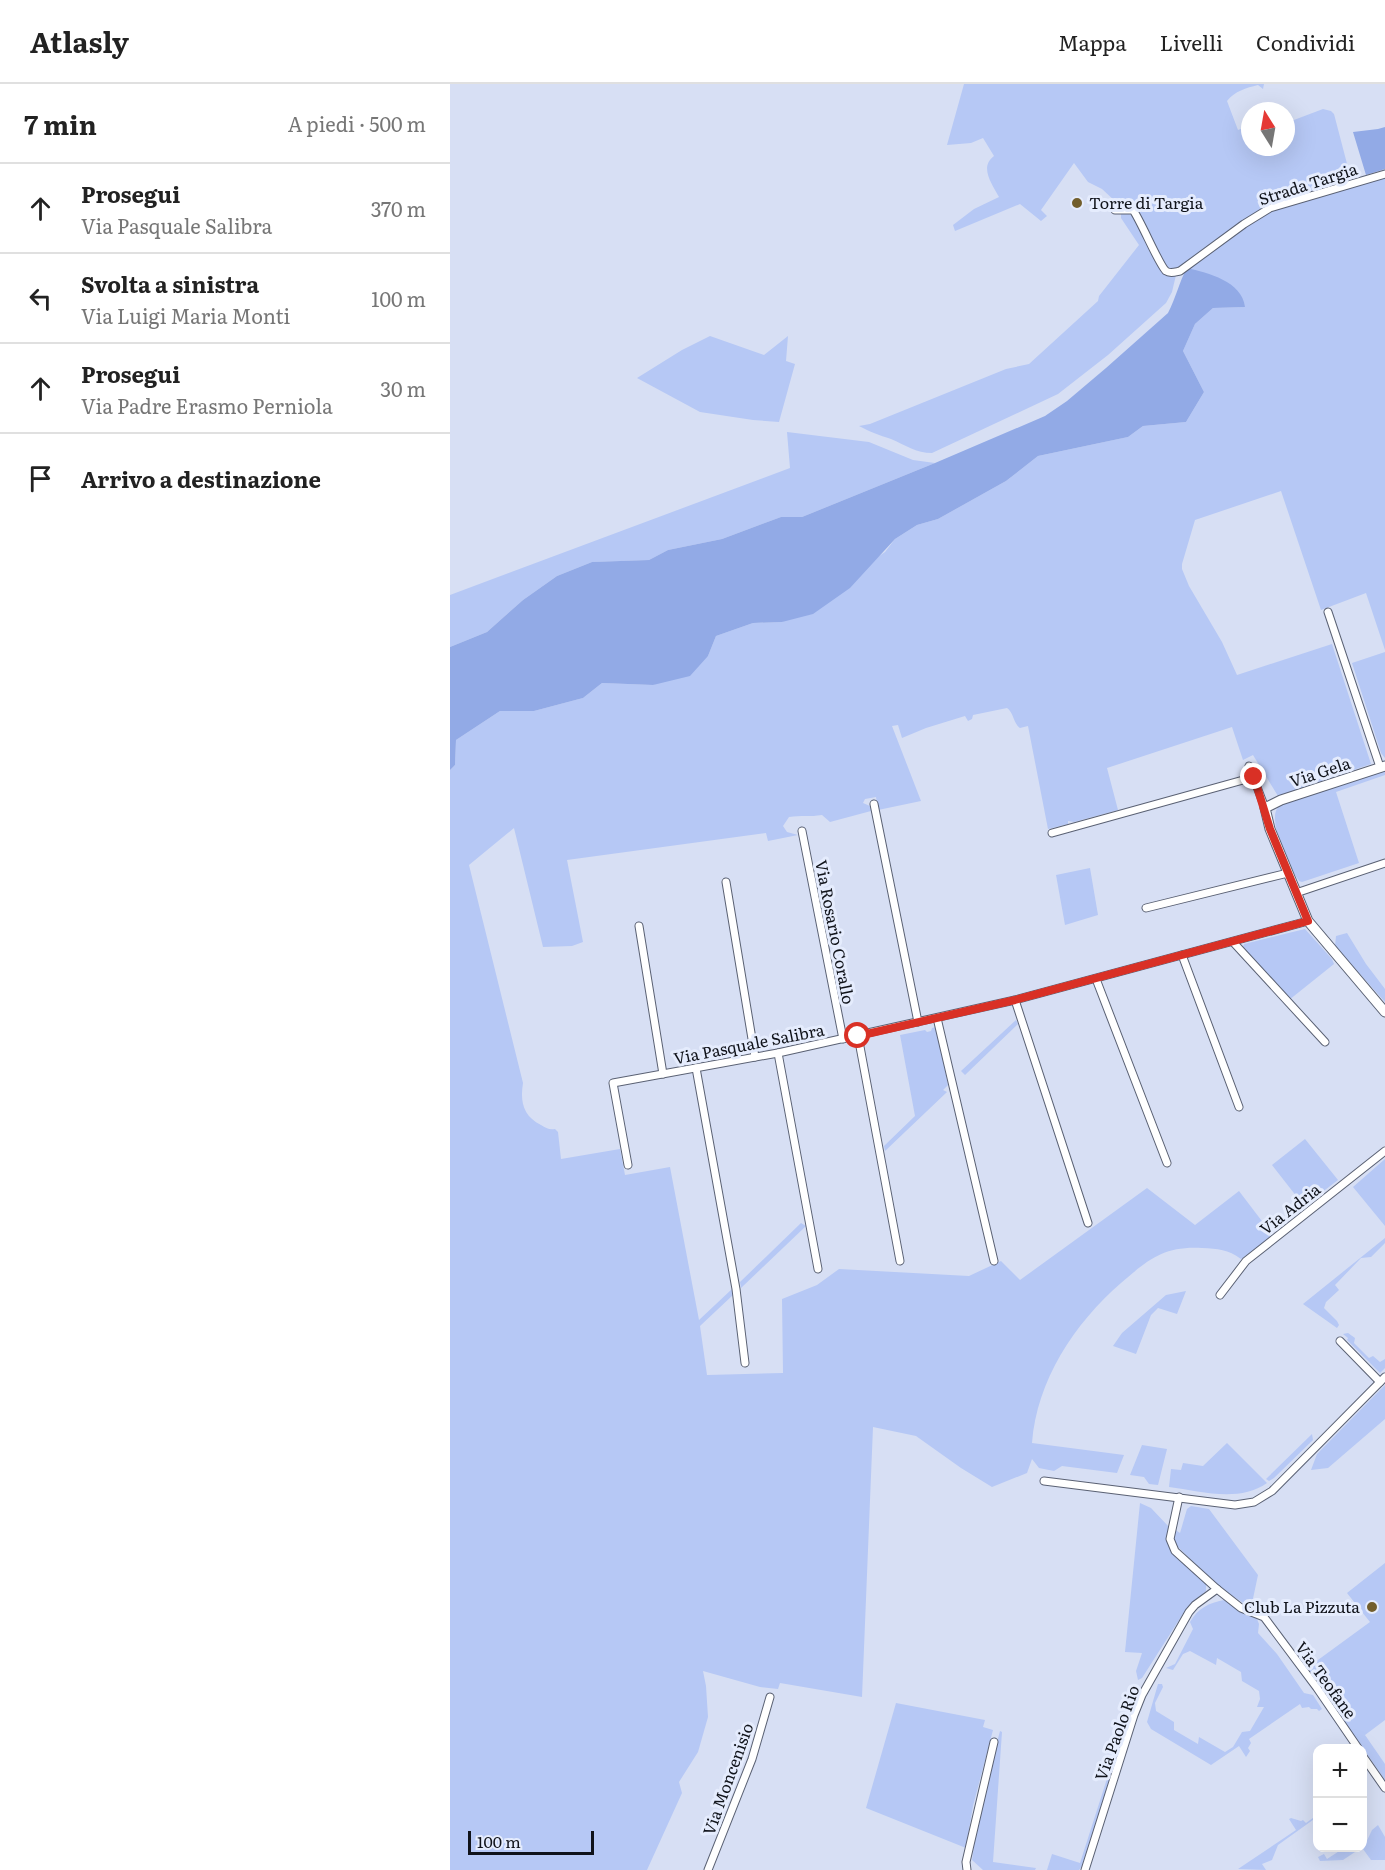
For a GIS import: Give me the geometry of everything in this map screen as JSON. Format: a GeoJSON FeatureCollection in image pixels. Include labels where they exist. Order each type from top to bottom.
{"type":"FeatureCollection","features":[{"type":"Feature","properties":{"kind":"street","name":"Strada Targia"},"geometry":{"type":"LineString","coordinates":[[1115,210],[1133,210],[1162,268],[1172,273],[1180,271],[1264,211],[1385,174]]}},
{"type":"Feature","properties":{"kind":"street"},"geometry":{"type":"LineString","coordinates":[[1328,612],[1382,766]]}},
{"type":"Feature","properties":{"kind":"street"},"geometry":{"type":"LineString","coordinates":[[1249,766],[1265,808],[1270,829],[1308,921],[1385,1012]]}},
{"type":"Feature","properties":{"kind":"street","name":"Via Gela"},"geometry":{"type":"LineString","coordinates":[[1265,808],[1281,800],[1382,766]]}},
{"type":"Feature","properties":{"kind":"street"},"geometry":{"type":"LineString","coordinates":[[1052,832],[1254,777]]}},
{"type":"Feature","properties":{"kind":"street"},"geometry":{"type":"LineString","coordinates":[[873,804],[918,1022]]}},
{"type":"Feature","properties":{"kind":"street","name":"Via Rosario Corallo"},"geometry":{"type":"LineString","coordinates":[[802,831],[843,1039]]}},
{"type":"Feature","properties":{"kind":"street"},"geometry":{"type":"LineString","coordinates":[[1296,893],[1385,863]]}},
{"type":"Feature","properties":{"kind":"street"},"geometry":{"type":"LineString","coordinates":[[1146,908],[1288,873]]}},
{"type":"Feature","properties":{"kind":"street"},"geometry":{"type":"LineString","coordinates":[[726,882],[755,1057]]}},
{"type":"Feature","properties":{"kind":"street","name":"Via Pasquale Salibra"},"geometry":{"type":"LineString","coordinates":[[628,1165],[613,1083],[778,1053],[1015,1000],[1308,921]]}},
{"type":"Feature","properties":{"kind":"street"},"geometry":{"type":"LineString","coordinates":[[639,926],[663,1074]]}},
{"type":"Feature","properties":{"kind":"street"},"geometry":{"type":"LineString","coordinates":[[1233,942],[1325,1042]]}},
{"type":"Feature","properties":{"kind":"street"},"geometry":{"type":"LineString","coordinates":[[1182,956],[1239,1107]]}},
{"type":"Feature","properties":{"kind":"street"},"geometry":{"type":"LineString","coordinates":[[1096,979],[1167,1163]]}},
{"type":"Feature","properties":{"kind":"street"},"geometry":{"type":"LineString","coordinates":[[1015,1000],[1088,1223]]}},
{"type":"Feature","properties":{"kind":"street"},"geometry":{"type":"LineString","coordinates":[[937,1018],[994,1261]]}},
{"type":"Feature","properties":{"kind":"street"},"geometry":{"type":"LineString","coordinates":[[858,1036],[900,1261]]}},
{"type":"Feature","properties":{"kind":"street"},"geometry":{"type":"LineString","coordinates":[[778,1053],[818,1269]]}},
{"type":"Feature","properties":{"kind":"street"},"geometry":{"type":"LineString","coordinates":[[696,1068],[736,1289],[745,1363]]}},
{"type":"Feature","properties":{"kind":"street","name":"Via Adria"},"geometry":{"type":"LineString","coordinates":[[1220,1295],[1246,1261],[1385,1151]]}},
{"type":"Feature","properties":{"kind":"street"},"geometry":{"type":"LineString","coordinates":[[1044,1481],[1235,1505],[1254,1502],[1272,1491],[1383,1379],[1340,1341]]}},
{"type":"Feature","properties":{"kind":"street","name":"Via Teofane"},"geometry":{"type":"LineString","coordinates":[[1179,1497],[1170,1539],[1175,1551],[1241,1608],[1263,1617],[1317,1688],[1355,1744]]}},
{"type":"Feature","properties":{"kind":"street","name":"Via Paolo Rio"},"geometry":{"type":"LineString","coordinates":[[1085,1870],[1142,1695],[1189,1612],[1217,1589]]}},
{"type":"Feature","properties":{"kind":"street","name":"Via Moncenisio"},"geometry":{"type":"LineString","coordinates":[[708,1870],[752,1759],[770,1697]]}},
{"type":"Feature","properties":{"kind":"street"},"geometry":{"type":"LineString","coordinates":[[967,1870],[966,1862],[994,1742]]}},
{"type":"Feature","properties":{"kind":"street"},"geometry":{"type":"LineString","coordinates":[[1367,1762],[1385,1788]]}},
{"type":"Feature","properties":{"kind":"shaded area"},"geometry":{"type":"Polygon","coordinates":[[[964,84],[1264,84],[1263,89],[1258,85],[1245,89],[1227,101],[1238,130],[1241,129],[1241,156],[1295,156],[1295,120],[1323,109],[1334,114],[1351,179],[1293,196],[1259,210],[1173,271],[1166,268],[1137,211],[1131,205],[1116,202],[1102,189],[1088,182],[1074,163],[1041,210],[1047,216],[1041,221],[1020,204],[955,231],[953,225],[974,209],[999,197],[987,170],[987,165],[994,156],[983,138],[971,143],[947,145],[964,84]]]}},
{"type":"Feature","properties":{"kind":"shaded area"},"geometry":{"type":"Polygon","coordinates":[[[1385,127],[1385,169],[1366,175],[1353,132],[1385,127]]]}},
{"type":"Feature","properties":{"kind":"shaded area"},"geometry":{"type":"Polygon","coordinates":[[[1385,178],[1385,650],[1366,593],[1321,610],[1281,491],[1195,520],[1182,564],[1189,586],[1222,642],[1237,675],[1332,644],[1371,764],[1278,796],[1253,755],[1243,760],[1232,727],[1107,768],[1118,810],[1074,822],[1068,821],[1068,824],[1048,829],[1028,726],[1020,728],[1007,708],[973,715],[968,721],[965,716],[902,738],[898,725],[892,726],[921,801],[878,810],[876,797],[865,799],[863,803],[870,806],[871,811],[830,822],[822,815],[789,817],[783,826],[787,832],[798,835],[768,841],[766,833],[567,860],[583,942],[572,946],[543,947],[514,828],[469,865],[523,1083],[522,1096],[527,1113],[535,1121],[558,1132],[561,1159],[620,1149],[625,1175],[670,1167],[699,1320],[732,1289],[733,1295],[700,1326],[707,1375],[783,1373],[782,1299],[817,1285],[839,1269],[969,1276],[1001,1261],[1020,1280],[1147,1188],[1195,1225],[1239,1191],[1271,1233],[1269,1239],[1241,1259],[1223,1250],[1189,1248],[1167,1252],[1149,1261],[1104,1299],[1088,1316],[1061,1355],[1041,1397],[1032,1443],[1124,1455],[1117,1473],[1062,1466],[1054,1471],[1039,1468],[1032,1459],[1027,1473],[992,1487],[916,1436],[873,1427],[862,1697],[780,1683],[778,1689],[760,1687],[703,1671],[708,1717],[698,1752],[679,1782],[682,1793],[647,1870],[450,1870],[450,770],[455,765],[456,740],[500,711],[534,711],[583,698],[602,683],[653,685],[708,656],[716,636],[753,623],[782,622],[885,552],[895,539],[917,525],[938,519],[1006,481],[1038,456],[1128,437],[1143,426],[1186,422],[1204,392],[1183,351],[1195,324],[1213,308],[1245,307],[1187,268],[1245,225],[1271,210],[1385,178]]]}},
{"type":"Feature","properties":{"kind":"shaded area"},"geometry":{"type":"Polygon","coordinates":[[[1126,212],[1140,227],[1159,267],[1166,273],[1176,275],[1172,292],[1166,303],[1108,355],[1058,394],[932,453],[916,450],[859,426],[870,424],[1006,369],[1029,364],[1098,301],[1099,296],[1139,245],[1121,218],[1121,214],[1126,212]]]}},
{"type":"Feature","properties":{"kind":"shaded area"},"geometry":{"type":"Polygon","coordinates":[[[1187,268],[1214,276],[1231,285],[1243,298],[1245,307],[1213,308],[1195,324],[1183,351],[1204,392],[1186,422],[1143,426],[1128,437],[1038,456],[1006,481],[938,519],[917,525],[895,539],[850,588],[813,614],[782,622],[753,623],[716,636],[708,656],[690,676],[653,685],[602,683],[583,698],[534,711],[500,711],[456,740],[455,765],[450,770],[450,647],[487,632],[523,600],[557,576],[592,562],[649,560],[668,550],[722,539],[781,517],[802,517],[1045,416],[1067,401],[1168,313],[1187,268]]]}},
{"type":"Feature","properties":{"kind":"shaded area"},"geometry":{"type":"Polygon","coordinates":[[[710,336],[764,355],[788,336],[786,361],[795,364],[779,422],[700,412],[637,378],[682,350],[710,336]]]}},
{"type":"Feature","properties":{"kind":"shaded area"},"geometry":{"type":"Polygon","coordinates":[[[787,432],[869,442],[913,460],[935,463],[802,517],[781,517],[722,539],[668,550],[649,560],[592,562],[557,576],[523,600],[487,632],[450,647],[450,595],[790,468],[787,432]]]}},
{"type":"Feature","properties":{"kind":"shaded area"},"geometry":{"type":"Polygon","coordinates":[[[1385,652],[1385,758],[1381,753],[1352,663],[1385,652]]]}},
{"type":"Feature","properties":{"kind":"shaded area"},"geometry":{"type":"Polygon","coordinates":[[[1385,769],[1385,775],[1336,792],[1359,863],[1302,882],[1299,881],[1287,859],[1277,832],[1275,815],[1278,807],[1281,804],[1385,769]]]}},
{"type":"Feature","properties":{"kind":"shaded area"},"geometry":{"type":"Polygon","coordinates":[[[1090,868],[1098,915],[1065,925],[1056,875],[1090,868]]]}},
{"type":"Feature","properties":{"kind":"shaded area"},"geometry":{"type":"Polygon","coordinates":[[[1305,929],[1334,964],[1289,1000],[1243,947],[1244,944],[1305,929]]]}},
{"type":"Feature","properties":{"kind":"shaded area"},"geometry":{"type":"Polygon","coordinates":[[[1347,933],[1385,989],[1385,1002],[1335,946],[1336,936],[1347,933]]]}},
{"type":"Feature","properties":{"kind":"shaded area"},"geometry":{"type":"Polygon","coordinates":[[[1016,1020],[1018,1024],[965,1075],[961,1071],[1016,1020]]]}},
{"type":"Feature","properties":{"kind":"shaded area"},"geometry":{"type":"Polygon","coordinates":[[[936,1027],[948,1085],[943,1090],[947,1092],[885,1151],[884,1146],[915,1116],[900,1035],[925,1030],[927,1032],[936,1027]]]}},
{"type":"Feature","properties":{"kind":"shaded area"},"geometry":{"type":"Polygon","coordinates":[[[1305,1139],[1338,1180],[1304,1206],[1272,1165],[1305,1139]]]}},
{"type":"Feature","properties":{"kind":"shaded area"},"geometry":{"type":"Polygon","coordinates":[[[1385,1159],[1385,1226],[1353,1187],[1385,1159]]]}},
{"type":"Feature","properties":{"kind":"shaded area"},"geometry":{"type":"Polygon","coordinates":[[[801,1223],[806,1226],[741,1288],[740,1282],[801,1223]]]}},
{"type":"Feature","properties":{"kind":"shaded area"},"geometry":{"type":"Polygon","coordinates":[[[1385,1238],[1385,1243],[1371,1257],[1361,1258],[1335,1285],[1339,1290],[1326,1302],[1324,1308],[1337,1321],[1339,1325],[1337,1328],[1303,1304],[1385,1238]]]}},
{"type":"Feature","properties":{"kind":"shaded area"},"geometry":{"type":"Polygon","coordinates":[[[1186,1291],[1177,1314],[1158,1308],[1151,1315],[1136,1354],[1113,1346],[1122,1333],[1166,1295],[1186,1291]]]}},
{"type":"Feature","properties":{"kind":"shaded area"},"geometry":{"type":"Polygon","coordinates":[[[1348,1333],[1355,1338],[1354,1343],[1369,1358],[1373,1356],[1380,1362],[1385,1359],[1385,1368],[1380,1373],[1347,1340],[1348,1338],[1343,1334],[1348,1333]]]}},
{"type":"Feature","properties":{"kind":"shaded area"},"geometry":{"type":"Polygon","coordinates":[[[1385,1385],[1385,1419],[1328,1468],[1311,1470],[1317,1454],[1385,1385]]]}},
{"type":"Feature","properties":{"kind":"shaded area"},"geometry":{"type":"Polygon","coordinates":[[[1312,1434],[1313,1440],[1274,1478],[1269,1481],[1266,1479],[1312,1434]]]}},
{"type":"Feature","properties":{"kind":"shaded area"},"geometry":{"type":"Polygon","coordinates":[[[1227,1443],[1267,1483],[1244,1493],[1232,1494],[1206,1493],[1169,1487],[1171,1469],[1181,1470],[1183,1463],[1203,1466],[1227,1443]]]}},
{"type":"Feature","properties":{"kind":"shaded area"},"geometry":{"type":"Polygon","coordinates":[[[1142,1445],[1167,1449],[1158,1485],[1149,1484],[1144,1477],[1130,1475],[1142,1445]]]}},
{"type":"Feature","properties":{"kind":"shaded area"},"geometry":{"type":"Polygon","coordinates":[[[1140,1503],[1151,1508],[1169,1527],[1167,1537],[1173,1553],[1200,1577],[1206,1584],[1206,1591],[1186,1609],[1142,1678],[1138,1680],[1136,1671],[1142,1653],[1125,1652],[1140,1503]]]}},
{"type":"Feature","properties":{"kind":"shaded area"},"geometry":{"type":"Polygon","coordinates":[[[1191,1506],[1209,1509],[1258,1575],[1251,1608],[1219,1587],[1174,1543],[1174,1529],[1180,1533],[1187,1509],[1191,1506]]]}},
{"type":"Feature","properties":{"kind":"shaded area"},"geometry":{"type":"Polygon","coordinates":[[[1385,1563],[1385,1720],[1365,1735],[1385,1764],[1385,1780],[1367,1754],[1367,1744],[1360,1744],[1307,1668],[1370,1622],[1347,1593],[1385,1563]]]}},
{"type":"Feature","properties":{"kind":"shaded area"},"geometry":{"type":"Polygon","coordinates":[[[1224,1600],[1257,1619],[1258,1633],[1277,1654],[1304,1693],[1313,1695],[1322,1709],[1319,1711],[1309,1707],[1302,1708],[1300,1704],[1249,1739],[1250,1751],[1246,1757],[1239,1746],[1211,1765],[1151,1729],[1147,1722],[1158,1684],[1162,1684],[1163,1687],[1155,1703],[1156,1711],[1174,1722],[1174,1730],[1198,1744],[1199,1737],[1225,1752],[1233,1747],[1242,1732],[1250,1731],[1264,1707],[1257,1707],[1260,1699],[1259,1691],[1242,1681],[1241,1672],[1217,1658],[1216,1665],[1190,1651],[1183,1654],[1173,1670],[1166,1668],[1175,1664],[1193,1629],[1190,1622],[1197,1613],[1209,1605],[1224,1600]]]}},
{"type":"Feature","properties":{"kind":"shaded area"},"geometry":{"type":"Polygon","coordinates":[[[896,1703],[985,1720],[983,1727],[993,1730],[973,1806],[966,1848],[866,1808],[896,1703]]]}},
{"type":"Feature","properties":{"kind":"shaded area"},"geometry":{"type":"Polygon","coordinates":[[[1133,1706],[1082,1866],[1079,1870],[1047,1870],[1052,1854],[1080,1863],[1114,1757],[1110,1750],[1120,1718],[1128,1716],[1133,1706]]]}},
{"type":"Feature","properties":{"kind":"shaded area"},"geometry":{"type":"Polygon","coordinates":[[[1000,1731],[1002,1732],[993,1862],[1036,1868],[1035,1870],[983,1870],[972,1860],[980,1806],[1000,1731]]]}},
{"type":"Feature","properties":{"kind":"shaded area"},"geometry":{"type":"Polygon","coordinates":[[[1313,1818],[1278,1845],[1272,1860],[1262,1864],[1266,1870],[1238,1869],[1296,1830],[1289,1819],[1303,1820],[1306,1823],[1313,1818]]]}},
{"type":"Feature","properties":{"kind":"shaded area"},"geometry":{"type":"Polygon","coordinates":[[[1378,1825],[1385,1837],[1385,1860],[1371,1860],[1365,1852],[1372,1830],[1378,1825]]]}},
{"type":"Feature","properties":{"kind":"shaded area"},"geometry":{"type":"Polygon","coordinates":[[[1338,1852],[1355,1852],[1343,1860],[1320,1861],[1318,1857],[1324,1854],[1327,1859],[1338,1852]]]}},
{"type":"Feature","properties":{"kind":"place","name":"Torre di Targia"},"geometry":{"type":"Point","coordinates":[1077,203]}},
{"type":"Feature","properties":{"kind":"place","name":"Club La Pizzuta"},"geometry":{"type":"Point","coordinates":[1372,1607]}},
{"type":"Feature","properties":{"kind":"route"},"geometry":{"type":"LineString","coordinates":[[858,1036],[1015,1000],[1308,921],[1270,829],[1254,777]]}}]}
